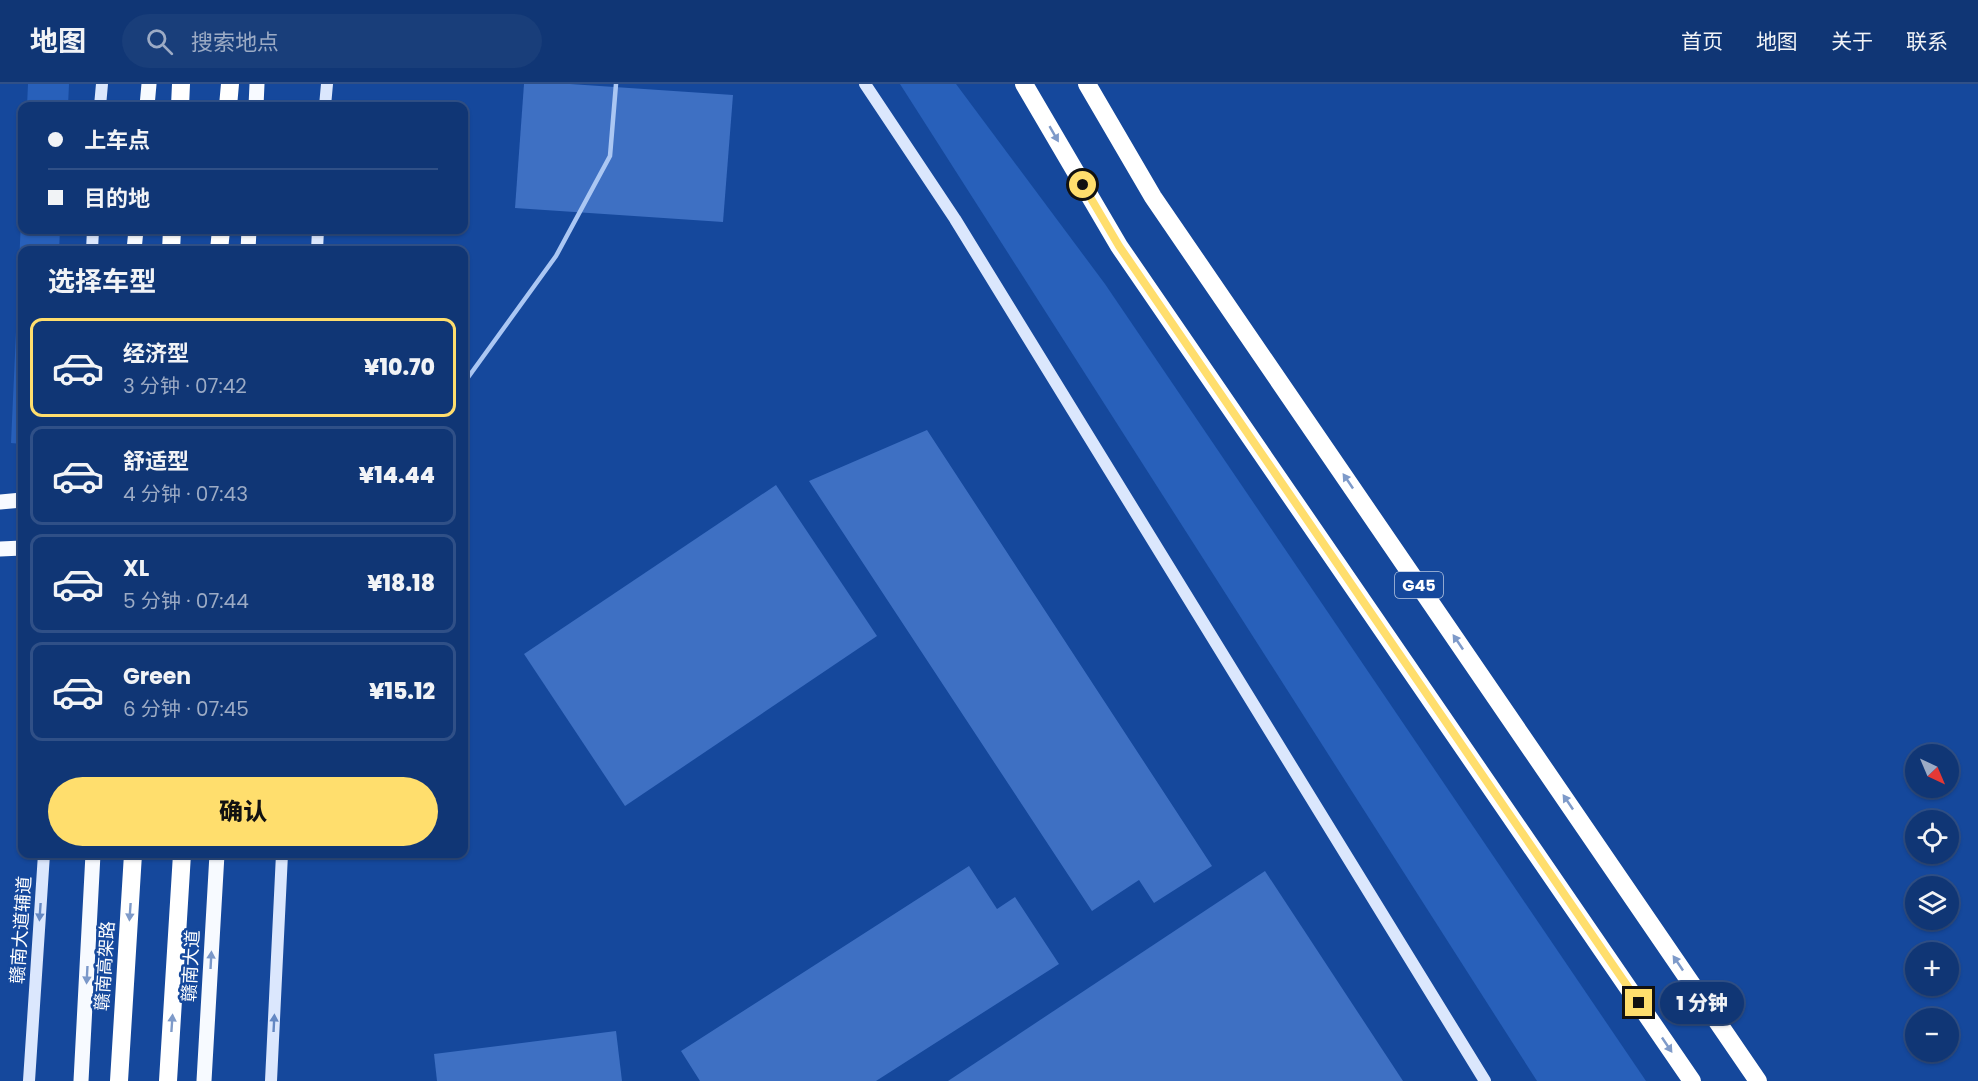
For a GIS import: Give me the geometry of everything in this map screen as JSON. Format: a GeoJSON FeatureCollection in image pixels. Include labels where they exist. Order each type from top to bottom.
{"type":"FeatureCollection","features":[{"type":"Feature","properties":{"kind":"highway"},"geometry":{"type":"LineString","coordinates":[[180,102],[181,84]]}},
{"type":"Feature","properties":{"kind":"highway"},"geometry":{"type":"LineString","coordinates":[[228,102],[230,84]]}},
{"type":"Feature","properties":{"kind":"highway"},"geometry":{"type":"LineString","coordinates":[[1024,84],[1119,246],[1692,1081]]}},
{"type":"Feature","properties":{"kind":"highway","name":"G45"},"geometry":{"type":"LineString","coordinates":[[1087,84],[1153,197],[1758,1081]]}},
{"type":"Feature","properties":{"kind":"highway","name":"赣南高架路"},"geometry":{"type":"LineString","coordinates":[[119,1081],[133,858]]}},
{"type":"Feature","properties":{"kind":"highway"},"geometry":{"type":"LineString","coordinates":[[168,1081],[182,858]]}},
{"type":"Feature","properties":{"kind":"main road"},"geometry":{"type":"LineString","coordinates":[[147,102],[149,84]]}},
{"type":"Feature","properties":{"kind":"main road"},"geometry":{"type":"LineString","coordinates":[[256,102],[257,84]]}},
{"type":"Feature","properties":{"kind":"main road"},"geometry":{"type":"LineString","coordinates":[[0,502],[18,500]]}},
{"type":"Feature","properties":{"kind":"main road"},"geometry":{"type":"LineString","coordinates":[[0,549],[18,548]]}},
{"type":"Feature","properties":{"kind":"main road"},"geometry":{"type":"LineString","coordinates":[[81,1081],[93,858]]}},
{"type":"Feature","properties":{"kind":"main road","name":"赣南大道"},"geometry":{"type":"LineString","coordinates":[[204,1081],[218,858]]}},
{"type":"Feature","properties":{"kind":"street"},"geometry":{"type":"LineString","coordinates":[[100,102],[102,84]]}},
{"type":"Feature","properties":{"kind":"street"},"geometry":{"type":"LineString","coordinates":[[325,102],[327,84]]}},
{"type":"Feature","properties":{"kind":"street"},"geometry":{"type":"LineString","coordinates":[[865,84],[955,219],[1485,1081]]}},
{"type":"Feature","properties":{"kind":"street","name":"赣南大道辅道"},"geometry":{"type":"LineString","coordinates":[[29,1081],[44,858]]}},
{"type":"Feature","properties":{"kind":"street"},"geometry":{"type":"LineString","coordinates":[[271,1081],[282,858]]}},
{"type":"Feature","properties":{"kind":"lane"},"geometry":{"type":"LineString","coordinates":[[468,377],[556,256],[610,156],[616,84]]}},
{"type":"Feature","properties":{"kind":"shaded area"},"geometry":{"type":"Polygon","coordinates":[[[28,84],[69,84],[68,102],[27,102],[28,84]]]}},
{"type":"Feature","properties":{"kind":"shaded area"},"geometry":{"type":"Polygon","coordinates":[[[900,84],[956,84],[1105,284],[1646,1081],[1537,1081],[900,84]]]}},
{"type":"Feature","properties":{"kind":"shaded area"},"geometry":{"type":"Polygon","coordinates":[[[20,234],[60,234],[59,246],[20,246],[20,234]]]}},
{"type":"Feature","properties":{"kind":"shaded area"},"geometry":{"type":"Polygon","coordinates":[[[18,287],[18,444],[11,443],[18,287]]]}},
{"type":"Feature","properties":{"kind":"building"},"geometry":{"type":"Polygon","coordinates":[[[524,84],[570,84],[733,95],[723,222],[515,208],[524,84]]]}},
{"type":"Feature","properties":{"kind":"building"},"geometry":{"type":"Polygon","coordinates":[[[927,430],[1212,866],[1154,903],[1139,880],[1092,911],[809,481],[927,430]]]}},
{"type":"Feature","properties":{"kind":"building"},"geometry":{"type":"Polygon","coordinates":[[[776,485],[877,636],[625,806],[524,654],[776,485]]]}},
{"type":"Feature","properties":{"kind":"building"},"geometry":{"type":"Polygon","coordinates":[[[969,866],[997,909],[1015,897],[1059,964],[876,1081],[700,1081],[681,1051],[969,866]]]}},
{"type":"Feature","properties":{"kind":"building"},"geometry":{"type":"Polygon","coordinates":[[[1265,871],[1403,1081],[948,1081],[1265,871]]]}},
{"type":"Feature","properties":{"kind":"building"},"geometry":{"type":"Polygon","coordinates":[[[616,1031],[622,1081],[437,1081],[434,1054],[616,1031]]]}},
{"type":"Feature","properties":{"kind":"route"},"geometry":{"type":"LineString","coordinates":[[1083,185],[1119,246],[1639,1003]]}}]}
